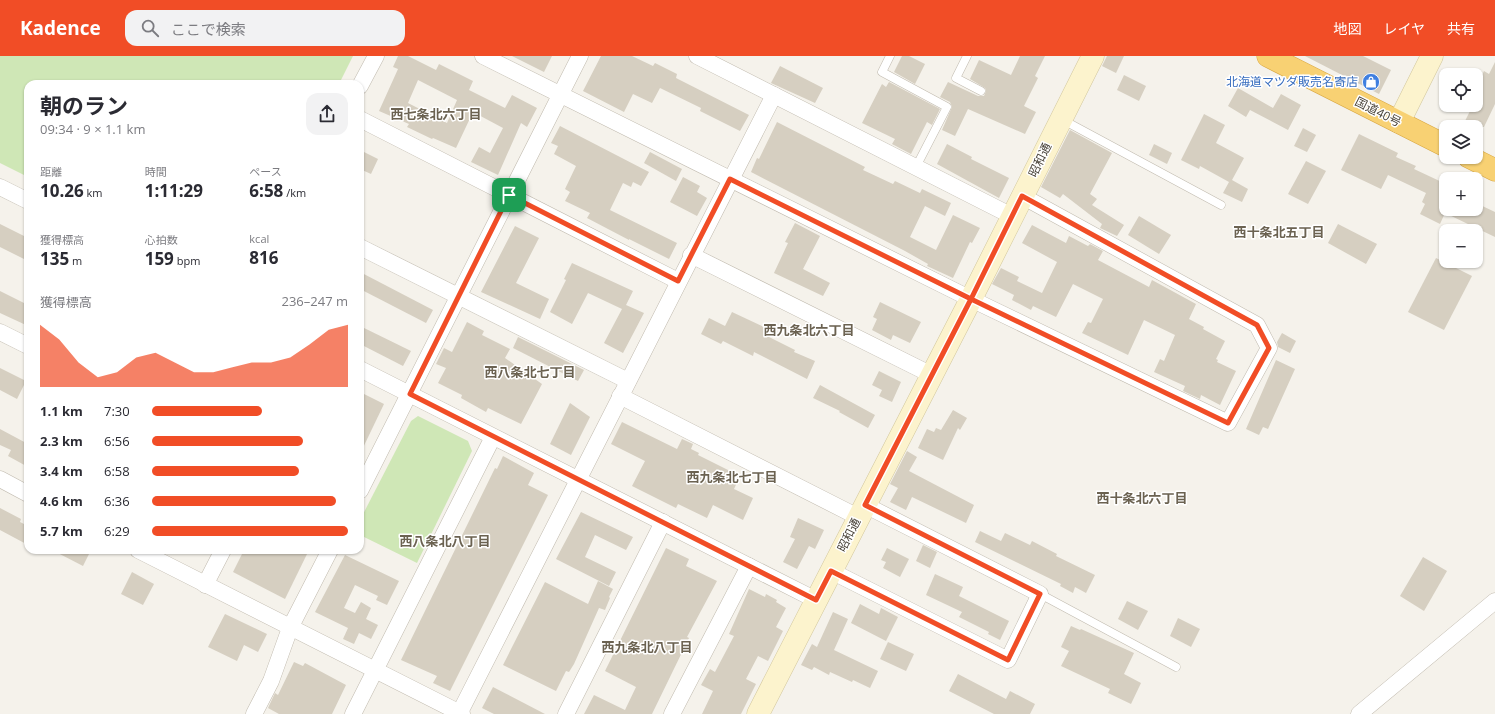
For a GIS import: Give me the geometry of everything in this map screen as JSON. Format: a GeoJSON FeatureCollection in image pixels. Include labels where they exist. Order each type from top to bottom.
{"type":"FeatureCollection","features":[{"type":"Feature","properties":{"kind":"highway","name":"国道40号"},"geometry":{"type":"LineString","coordinates":[[1268,56],[1439,142]]}},
{"type":"Feature","properties":{"kind":"highway"},"geometry":{"type":"LineString","coordinates":[[1483,164],[1495,170]]}},
{"type":"Feature","properties":{"kind":"street"},"geometry":{"type":"LineString","coordinates":[[363,80],[376,56]]}},
{"type":"Feature","properties":{"kind":"street"},"geometry":{"type":"LineString","coordinates":[[483,56],[971,299],[1228,423],[1269,348],[1257,325],[1022,196]]}},
{"type":"Feature","properties":{"kind":"street"},"geometry":{"type":"LineString","coordinates":[[364,483],[580,56]]}},
{"type":"Feature","properties":{"kind":"street"},"geometry":{"type":"LineString","coordinates":[[697,56],[715,60],[774,95],[1012,216]]}},
{"type":"Feature","properties":{"kind":"street","name":"昭和通"},"geometry":{"type":"LineString","coordinates":[[758,714],[971,299],[1060,118],[1093,56]]}},
{"type":"Feature","properties":{"kind":"street"},"geometry":{"type":"LineString","coordinates":[[1399,122],[1432,56]]}},
{"type":"Feature","properties":{"kind":"street"},"geometry":{"type":"LineString","coordinates":[[146,554],[460,714],[691,255],[774,95]]}},
{"type":"Feature","properties":{"kind":"street"},"geometry":{"type":"LineString","coordinates":[[364,121],[678,281]]}},
{"type":"Feature","properties":{"kind":"street"},"geometry":{"type":"LineString","coordinates":[[0,187],[24,199]]}},
{"type":"Feature","properties":{"kind":"street"},"geometry":{"type":"LineString","coordinates":[[364,249],[628,381]]}},
{"type":"Feature","properties":{"kind":"street"},"geometry":{"type":"LineString","coordinates":[[691,255],[932,375]]}},
{"type":"Feature","properties":{"kind":"street"},"geometry":{"type":"LineString","coordinates":[[0,332],[24,344]]}},
{"type":"Feature","properties":{"kind":"street"},"geometry":{"type":"LineString","coordinates":[[364,372],[816,600]]}},
{"type":"Feature","properties":{"kind":"street"},"geometry":{"type":"LineString","coordinates":[[620,396],[1040,594],[1008,660],[831,571]]}},
{"type":"Feature","properties":{"kind":"street"},"geometry":{"type":"LineString","coordinates":[[353,714],[493,437]]}},
{"type":"Feature","properties":{"kind":"street"},"geometry":{"type":"LineString","coordinates":[[0,480],[24,492]]}},
{"type":"Feature","properties":{"kind":"street"},"geometry":{"type":"LineString","coordinates":[[566,714],[663,522]]}},
{"type":"Feature","properties":{"kind":"street"},"geometry":{"type":"LineString","coordinates":[[205,585],[220,554]]}},
{"type":"Feature","properties":{"kind":"street"},"geometry":{"type":"LineString","coordinates":[[254,714],[271,681],[290,628],[328,554]]}},
{"type":"Feature","properties":{"kind":"street"},"geometry":{"type":"LineString","coordinates":[[672,714],[749,566]]}},
{"type":"Feature","properties":{"kind":"street"},"geometry":{"type":"LineString","coordinates":[[1359,714],[1495,601]]}},
{"type":"Feature","properties":{"kind":"lane"},"geometry":{"type":"LineString","coordinates":[[890,56],[882,72],[947,107],[916,167]]}},
{"type":"Feature","properties":{"kind":"lane"},"geometry":{"type":"LineString","coordinates":[[967,56],[956,78],[981,91]]}},
{"type":"Feature","properties":{"kind":"lane"},"geometry":{"type":"LineString","coordinates":[[1060,118],[1221,205]]}},
{"type":"Feature","properties":{"kind":"lane"},"geometry":{"type":"LineString","coordinates":[[1040,594],[1176,667]]}},
{"type":"Feature","properties":{"kind":"green space"},"geometry":{"type":"Polygon","coordinates":[[[0,56],[353,56],[341,80],[24,80],[24,175],[0,163],[0,56]]]}},
{"type":"Feature","properties":{"kind":"green space"},"geometry":{"type":"Polygon","coordinates":[[[418,416],[468,441],[472,451],[417,563],[364,537],[364,512],[411,421],[418,416]]]}},
{"type":"Feature","properties":{"kind":"building"},"geometry":{"type":"Polygon","coordinates":[[[398,56],[408,56],[436,70],[439,64],[473,81],[469,90],[505,108],[512,95],[537,108],[527,127],[521,123],[498,175],[471,162],[479,147],[490,153],[503,128],[473,112],[456,148],[407,127],[409,124],[379,111],[398,69],[393,67],[398,56]],[[418,80],[408,103],[447,123],[457,100],[418,80]]]}},
{"type":"Feature","properties":{"kind":"building"},"geometry":{"type":"Polygon","coordinates":[[[512,56],[552,56],[544,72],[512,56]]]}},
{"type":"Feature","properties":{"kind":"building"},"geometry":{"type":"Polygon","coordinates":[[[601,56],[632,56],[653,66],[655,63],[677,74],[676,78],[749,115],[740,131],[700,111],[701,108],[660,88],[652,103],[633,94],[624,112],[583,91],[601,56]]]}},
{"type":"Feature","properties":{"kind":"building"},"geometry":{"type":"Polygon","coordinates":[[[902,56],[909,56],[925,64],[915,84],[894,72],[902,56]]]}},
{"type":"Feature","properties":{"kind":"building"},"geometry":{"type":"Polygon","coordinates":[[[1020,56],[1045,56],[1035,76],[1038,78],[1024,106],[1036,112],[1025,134],[968,109],[955,136],[942,130],[952,107],[950,102],[940,97],[948,82],[978,96],[984,96],[986,91],[985,88],[970,79],[979,60],[1011,75],[1020,56]]]}},
{"type":"Feature","properties":{"kind":"building"},"geometry":{"type":"Polygon","coordinates":[[[1107,56],[1124,56],[1116,73],[1102,66],[1107,56]]]}},
{"type":"Feature","properties":{"kind":"building","name":"北海道マツダ販売名寄店"},"geometry":{"type":"Polygon","coordinates":[[[1305,56],[1363,56],[1391,70],[1379,94],[1305,56]]]}},
{"type":"Feature","properties":{"kind":"building"},"geometry":{"type":"Polygon","coordinates":[[[1495,62],[1495,104],[1483,127],[1483,120],[1466,120],[1470,112],[1483,112],[1483,73],[1484,71],[1489,74],[1495,62]]]}},
{"type":"Feature","properties":{"kind":"building"},"geometry":{"type":"Polygon","coordinates":[[[780,66],[823,88],[815,103],[771,83],[780,66]]]}},
{"type":"Feature","properties":{"kind":"building"},"geometry":{"type":"Polygon","coordinates":[[[1124,75],[1146,86],[1139,101],[1117,90],[1124,75]]]}},
{"type":"Feature","properties":{"kind":"building"},"geometry":{"type":"Polygon","coordinates":[[[889,82],[940,109],[932,125],[927,122],[911,154],[892,144],[895,139],[862,123],[882,84],[886,87],[889,82]]]}},
{"type":"Feature","properties":{"kind":"building"},"geometry":{"type":"Polygon","coordinates":[[[1238,88],[1273,108],[1281,94],[1301,105],[1288,130],[1250,110],[1246,117],[1228,106],[1238,88]]]}},
{"type":"Feature","properties":{"kind":"building"},"geometry":{"type":"Polygon","coordinates":[[[1204,114],[1225,125],[1216,143],[1244,158],[1232,180],[1248,189],[1242,202],[1223,193],[1229,182],[1200,166],[1199,169],[1181,160],[1204,114]]]}},
{"type":"Feature","properties":{"kind":"building"},"geometry":{"type":"Polygon","coordinates":[[[777,122],[865,167],[863,170],[893,184],[895,181],[920,193],[922,189],[951,203],[945,216],[925,206],[910,237],[936,250],[953,215],[980,228],[972,243],[970,242],[953,278],[927,266],[928,264],[905,251],[751,172],[777,122]]]}},
{"type":"Feature","properties":{"kind":"building"},"geometry":{"type":"Polygon","coordinates":[[[560,126],[649,172],[641,186],[633,182],[631,187],[623,183],[610,210],[677,243],[669,259],[587,218],[590,213],[565,201],[570,192],[565,189],[576,166],[554,154],[558,146],[551,143],[560,126]]]}},
{"type":"Feature","properties":{"kind":"building"},"geometry":{"type":"Polygon","coordinates":[[[1303,128],[1316,135],[1307,152],[1294,146],[1303,128]]]}},
{"type":"Feature","properties":{"kind":"building"},"geometry":{"type":"Polygon","coordinates":[[[1070,130],[1112,153],[1090,194],[1097,199],[1092,205],[1124,225],[1117,236],[1100,228],[1102,224],[1063,194],[1060,198],[1041,187],[1070,130]]]}},
{"type":"Feature","properties":{"kind":"building"},"geometry":{"type":"Polygon","coordinates":[[[1359,134],[1398,153],[1396,157],[1416,166],[1414,169],[1439,181],[1439,216],[1444,216],[1440,224],[1420,214],[1425,204],[1422,202],[1426,193],[1388,175],[1381,189],[1341,170],[1359,134]]]}},
{"type":"Feature","properties":{"kind":"building"},"geometry":{"type":"Polygon","coordinates":[[[947,144],[972,157],[971,159],[1009,178],[999,198],[937,164],[947,144]]]}},
{"type":"Feature","properties":{"kind":"building"},"geometry":{"type":"Polygon","coordinates":[[[1154,144],[1172,153],[1167,164],[1149,155],[1154,144]]]}},
{"type":"Feature","properties":{"kind":"building"},"geometry":{"type":"Polygon","coordinates":[[[364,152],[378,159],[371,174],[364,171],[364,152]]]}},
{"type":"Feature","properties":{"kind":"building"},"geometry":{"type":"Polygon","coordinates":[[[650,152],[682,169],[676,181],[644,163],[650,152]]]}},
{"type":"Feature","properties":{"kind":"building"},"geometry":{"type":"Polygon","coordinates":[[[1306,161],[1326,171],[1308,204],[1288,194],[1306,161]]]}},
{"type":"Feature","properties":{"kind":"building"},"geometry":{"type":"Polygon","coordinates":[[[683,177],[700,186],[697,192],[707,198],[697,216],[670,202],[683,177]]]}},
{"type":"Feature","properties":{"kind":"building"},"geometry":{"type":"Polygon","coordinates":[[[1483,206],[1495,212],[1495,237],[1483,231],[1483,224],[1468,224],[1451,216],[1483,216],[1483,206]]]}},
{"type":"Feature","properties":{"kind":"building"},"geometry":{"type":"Polygon","coordinates":[[[1139,216],[1171,235],[1159,254],[1128,235],[1139,216]]]}},
{"type":"Feature","properties":{"kind":"building"},"geometry":{"type":"Polygon","coordinates":[[[795,223],[820,236],[803,269],[830,283],[823,296],[774,273],[788,243],[785,242],[795,223]]]}},
{"type":"Feature","properties":{"kind":"building"},"geometry":{"type":"Polygon","coordinates":[[[0,224],[24,236],[24,259],[0,247],[0,224]]]}},
{"type":"Feature","properties":{"kind":"building"},"geometry":{"type":"Polygon","coordinates":[[[1338,224],[1377,244],[1366,264],[1328,243],[1338,224]]]}},
{"type":"Feature","properties":{"kind":"building"},"geometry":{"type":"Polygon","coordinates":[[[1032,225],[1066,243],[1069,236],[1088,246],[1090,244],[1103,251],[1098,260],[1149,287],[1152,280],[1196,304],[1189,319],[1204,327],[1203,329],[1225,341],[1216,359],[1218,360],[1217,362],[1236,371],[1220,405],[1201,395],[1200,399],[1183,391],[1185,386],[1154,372],[1160,359],[1164,361],[1175,335],[1144,320],[1128,355],[1082,333],[1088,322],[1091,323],[1103,299],[1073,284],[1056,317],[1033,306],[1031,310],[1012,300],[1014,295],[992,284],[1001,268],[1019,277],[1017,281],[1042,293],[1057,262],[1022,243],[1032,225]]]}},
{"type":"Feature","properties":{"kind":"building"},"geometry":{"type":"Polygon","coordinates":[[[515,226],[539,238],[516,283],[549,299],[540,319],[481,292],[515,226]]]}},
{"type":"Feature","properties":{"kind":"building"},"geometry":{"type":"Polygon","coordinates":[[[1436,258],[1439,260],[1439,268],[1456,268],[1472,276],[1444,330],[1408,312],[1436,258]]]}},
{"type":"Feature","properties":{"kind":"building"},"geometry":{"type":"Polygon","coordinates":[[[572,263],[633,291],[626,305],[644,313],[623,353],[604,343],[622,309],[588,293],[572,324],[550,312],[566,280],[564,279],[572,263]]]}},
{"type":"Feature","properties":{"kind":"building"},"geometry":{"type":"Polygon","coordinates":[[[364,274],[433,310],[426,323],[364,291],[364,274]]]}},
{"type":"Feature","properties":{"kind":"building"},"geometry":{"type":"Polygon","coordinates":[[[0,291],[24,303],[24,324],[0,313],[0,291]]]}},
{"type":"Feature","properties":{"kind":"building"},"geometry":{"type":"Polygon","coordinates":[[[880,302],[921,322],[910,343],[893,335],[891,340],[872,330],[877,319],[873,317],[880,302]]]}},
{"type":"Feature","properties":{"kind":"building"},"geometry":{"type":"Polygon","coordinates":[[[732,312],[768,329],[765,335],[795,350],[794,352],[815,361],[807,379],[754,352],[753,356],[723,341],[721,344],[701,334],[709,318],[725,326],[732,312]]]}},
{"type":"Feature","properties":{"kind":"building"},"geometry":{"type":"Polygon","coordinates":[[[467,322],[484,331],[482,335],[510,349],[505,358],[542,384],[521,424],[488,408],[486,412],[461,398],[462,395],[438,383],[446,368],[436,364],[444,348],[452,352],[467,322]]]}},
{"type":"Feature","properties":{"kind":"building"},"geometry":{"type":"Polygon","coordinates":[[[364,328],[411,351],[403,366],[364,346],[364,328]]]}},
{"type":"Feature","properties":{"kind":"building"},"geometry":{"type":"Polygon","coordinates":[[[1282,333],[1296,341],[1290,353],[1278,347],[1277,342],[1282,333]]]}},
{"type":"Feature","properties":{"kind":"building"},"geometry":{"type":"Polygon","coordinates":[[[518,337],[584,370],[578,381],[513,348],[518,337]]]}},
{"type":"Feature","properties":{"kind":"building"},"geometry":{"type":"Polygon","coordinates":[[[1276,360],[1295,369],[1268,429],[1263,427],[1259,435],[1246,429],[1276,360]]]}},
{"type":"Feature","properties":{"kind":"building"},"geometry":{"type":"Polygon","coordinates":[[[0,368],[24,380],[24,385],[17,399],[0,390],[0,368]]]}},
{"type":"Feature","properties":{"kind":"building"},"geometry":{"type":"Polygon","coordinates":[[[879,371],[901,382],[892,402],[879,396],[882,390],[872,385],[879,371]]]}},
{"type":"Feature","properties":{"kind":"building"},"geometry":{"type":"Polygon","coordinates":[[[820,385],[875,415],[868,428],[839,412],[840,411],[813,398],[820,385]]]}},
{"type":"Feature","properties":{"kind":"building"},"geometry":{"type":"Polygon","coordinates":[[[364,394],[384,404],[364,446],[364,394]]]}},
{"type":"Feature","properties":{"kind":"building"},"geometry":{"type":"Polygon","coordinates":[[[570,403],[590,417],[571,455],[550,444],[570,403]]]}},
{"type":"Feature","properties":{"kind":"building"},"geometry":{"type":"Polygon","coordinates":[[[953,410],[967,418],[960,430],[958,428],[943,460],[918,448],[927,429],[934,432],[936,428],[941,430],[953,410]]]}},
{"type":"Feature","properties":{"kind":"building"},"geometry":{"type":"Polygon","coordinates":[[[622,422],[677,449],[682,439],[693,444],[691,449],[699,453],[698,455],[740,476],[734,489],[753,498],[743,520],[713,505],[707,518],[678,504],[676,508],[632,486],[645,461],[611,444],[622,422]]]}},
{"type":"Feature","properties":{"kind":"building"},"geometry":{"type":"Polygon","coordinates":[[[0,429],[24,442],[24,465],[8,456],[11,450],[0,445],[0,429]]]}},
{"type":"Feature","properties":{"kind":"building"},"geometry":{"type":"Polygon","coordinates":[[[907,451],[917,457],[909,471],[974,505],[966,523],[912,497],[906,510],[890,502],[898,488],[890,484],[907,451]]]}},
{"type":"Feature","properties":{"kind":"building"},"geometry":{"type":"Polygon","coordinates":[[[503,456],[534,473],[528,485],[548,495],[450,691],[433,683],[437,676],[401,660],[495,468],[497,469],[503,456]]]}},
{"type":"Feature","properties":{"kind":"building"},"geometry":{"type":"Polygon","coordinates":[[[0,508],[21,519],[20,522],[24,524],[24,543],[0,530],[0,508]]]}},
{"type":"Feature","properties":{"kind":"building"},"geometry":{"type":"Polygon","coordinates":[[[581,512],[633,537],[626,550],[595,535],[585,557],[616,572],[609,586],[556,559],[581,512]]]}},
{"type":"Feature","properties":{"kind":"building"},"geometry":{"type":"Polygon","coordinates":[[[798,518],[824,530],[815,549],[809,546],[797,569],[783,562],[795,539],[790,537],[798,518]]]}},
{"type":"Feature","properties":{"kind":"building"},"geometry":{"type":"Polygon","coordinates":[[[980,531],[1001,541],[1005,533],[1030,545],[1032,541],[1057,554],[1056,556],[1095,575],[1086,593],[1075,587],[1073,593],[1060,586],[1061,584],[975,542],[980,531]]]}},
{"type":"Feature","properties":{"kind":"building"},"geometry":{"type":"Polygon","coordinates":[[[923,545],[937,552],[930,568],[916,561],[923,545]]]}},
{"type":"Feature","properties":{"kind":"building"},"geometry":{"type":"Polygon","coordinates":[[[666,548],[689,559],[686,566],[717,581],[687,637],[689,638],[652,714],[584,714],[594,695],[625,710],[636,687],[605,671],[666,548]]]}},
{"type":"Feature","properties":{"kind":"building"},"geometry":{"type":"Polygon","coordinates":[[[887,548],[909,559],[900,577],[883,568],[886,562],[881,560],[887,548]]]}},
{"type":"Feature","properties":{"kind":"building"},"geometry":{"type":"Polygon","coordinates":[[[60,554],[89,554],[83,566],[60,554]]]}},
{"type":"Feature","properties":{"kind":"building"},"geometry":{"type":"Polygon","coordinates":[[[242,554],[307,554],[285,599],[233,572],[242,554]]]}},
{"type":"Feature","properties":{"kind":"building"},"geometry":{"type":"Polygon","coordinates":[[[345,555],[399,581],[387,605],[376,600],[378,596],[355,585],[344,608],[355,613],[361,602],[371,608],[366,619],[378,625],[371,639],[359,633],[354,644],[343,639],[348,628],[315,612],[345,555]]]}},
{"type":"Feature","properties":{"kind":"building"},"geometry":{"type":"Polygon","coordinates":[[[1423,557],[1447,571],[1424,611],[1400,596],[1423,557]]]}},
{"type":"Feature","properties":{"kind":"building"},"geometry":{"type":"Polygon","coordinates":[[[132,572],[154,584],[143,605],[121,594],[132,572]]]}},
{"type":"Feature","properties":{"kind":"building"},"geometry":{"type":"Polygon","coordinates":[[[935,574],[963,587],[959,596],[1009,621],[1000,640],[988,634],[989,632],[959,617],[962,612],[926,595],[935,574]]]}},
{"type":"Feature","properties":{"kind":"building"},"geometry":{"type":"Polygon","coordinates":[[[598,581],[613,589],[609,597],[610,598],[605,610],[599,608],[574,664],[569,672],[566,671],[556,691],[503,665],[545,582],[588,604],[598,581]]]}},
{"type":"Feature","properties":{"kind":"building"},"geometry":{"type":"Polygon","coordinates":[[[749,589],[765,597],[766,594],[777,600],[776,602],[786,608],[776,627],[783,631],[768,661],[758,656],[746,679],[756,684],[741,714],[702,714],[713,691],[701,685],[710,669],[715,672],[734,636],[729,634],[749,589]]]}},
{"type":"Feature","properties":{"kind":"building"},"geometry":{"type":"Polygon","coordinates":[[[1127,601],[1148,611],[1138,630],[1118,619],[1127,601]]]}},
{"type":"Feature","properties":{"kind":"building"},"geometry":{"type":"Polygon","coordinates":[[[860,604],[879,614],[881,608],[898,617],[886,641],[851,623],[860,604]]]}},
{"type":"Feature","properties":{"kind":"building"},"geometry":{"type":"Polygon","coordinates":[[[833,612],[848,619],[834,650],[878,671],[870,688],[830,672],[829,675],[814,667],[812,670],[801,665],[812,644],[817,647],[833,612]]]}},
{"type":"Feature","properties":{"kind":"building"},"geometry":{"type":"Polygon","coordinates":[[[225,614],[267,634],[258,652],[244,645],[237,661],[208,647],[225,614]]]}},
{"type":"Feature","properties":{"kind":"building"},"geometry":{"type":"Polygon","coordinates":[[[1178,618],[1200,629],[1191,647],[1170,636],[1178,618]]]}},
{"type":"Feature","properties":{"kind":"building"},"geometry":{"type":"Polygon","coordinates":[[[1071,626],[1134,653],[1124,674],[1141,683],[1131,704],[1108,693],[1110,689],[1061,666],[1069,651],[1061,647],[1071,626]]]}},
{"type":"Feature","properties":{"kind":"building"},"geometry":{"type":"Polygon","coordinates":[[[888,642],[914,654],[906,671],[880,659],[888,642]]]}},
{"type":"Feature","properties":{"kind":"building"},"geometry":{"type":"Polygon","coordinates":[[[294,662],[303,666],[305,663],[346,685],[332,714],[279,714],[268,708],[275,693],[278,695],[294,662]]]}},
{"type":"Feature","properties":{"kind":"building"},"geometry":{"type":"Polygon","coordinates":[[[958,674],[1006,699],[1010,691],[1035,704],[1030,714],[994,714],[949,691],[958,674]]]}},
{"type":"Feature","properties":{"kind":"building"},"geometry":{"type":"Polygon","coordinates":[[[493,687],[545,714],[494,714],[482,708],[493,687]]]}},
{"type":"Feature","properties":{"kind":"place","name":"北海道マツダ販売名寄店"},"geometry":{"type":"Point","coordinates":[1371,82]}},
{"type":"Feature","properties":{"kind":"district","name":"西七条北六丁目"},"geometry":{"type":"Point","coordinates":[436,114]}},
{"type":"Feature","properties":{"kind":"district","name":"西十条北五丁目"},"geometry":{"type":"Point","coordinates":[1279,232]}},
{"type":"Feature","properties":{"kind":"district","name":"西九条北六丁目"},"geometry":{"type":"Point","coordinates":[809,330]}},
{"type":"Feature","properties":{"kind":"district","name":"西八条北七丁目"},"geometry":{"type":"Point","coordinates":[530,372]}},
{"type":"Feature","properties":{"kind":"district","name":"西九条北七丁目"},"geometry":{"type":"Point","coordinates":[732,477]}},
{"type":"Feature","properties":{"kind":"district","name":"西十条北六丁目"},"geometry":{"type":"Point","coordinates":[1142,498]}},
{"type":"Feature","properties":{"kind":"district","name":"西八条北八丁目"},"geometry":{"type":"Point","coordinates":[445,541]}},
{"type":"Feature","properties":{"kind":"district","name":"西九条北八丁目"},"geometry":{"type":"Point","coordinates":[647,647]}},
{"type":"Feature","properties":{"kind":"route"},"geometry":{"type":"LineString","coordinates":[[509,195],[410,394],[816,600],[831,571],[1008,660],[1040,594],[865,505],[971,299],[1228,423],[1269,348],[1257,325],[1022,196],[971,299],[730,179],[678,281],[509,195]]}}]}
